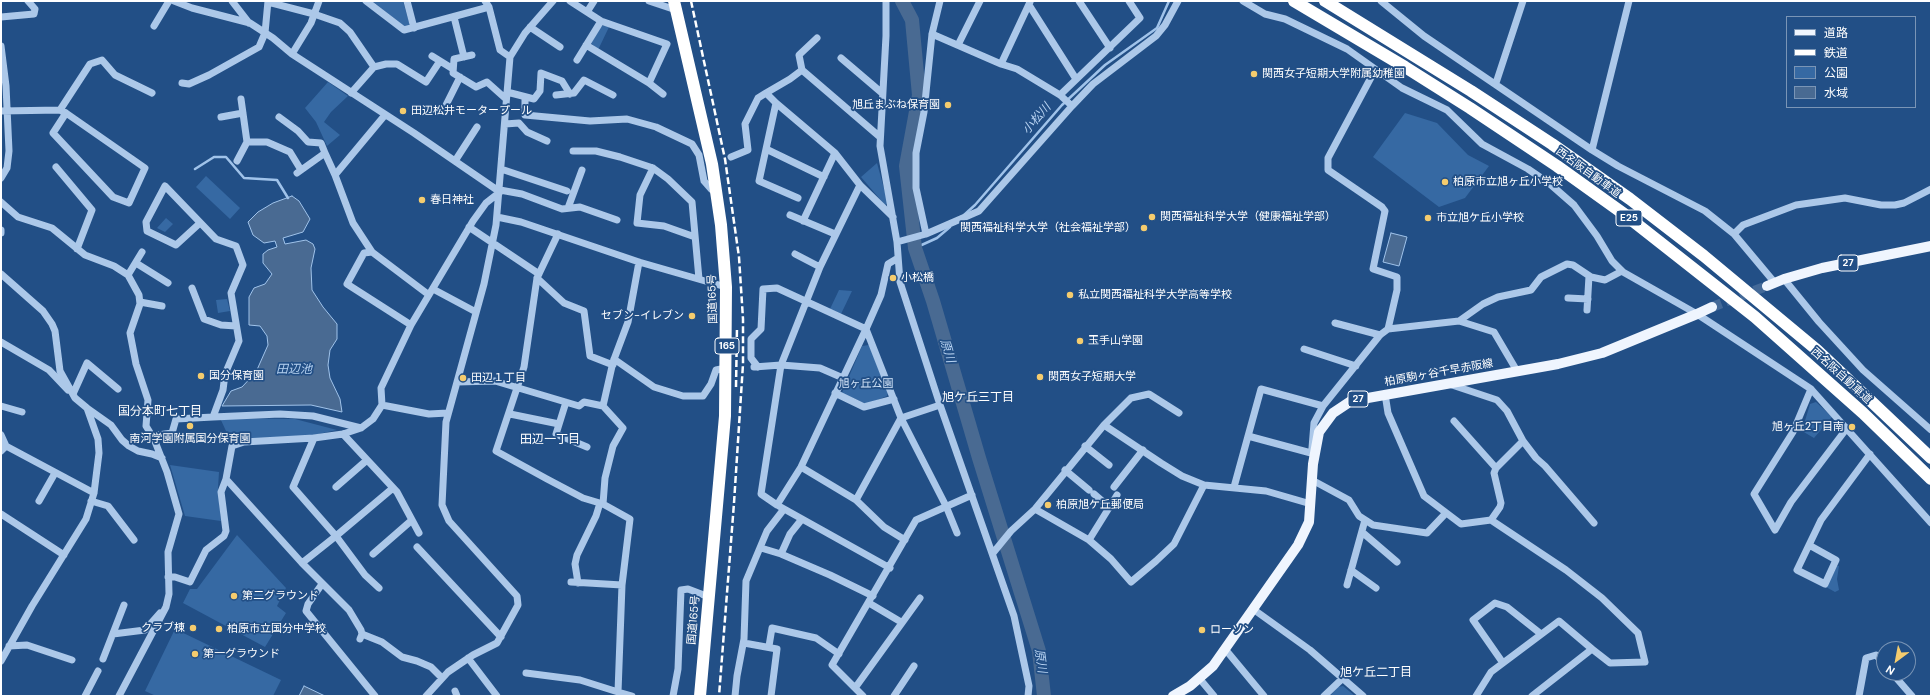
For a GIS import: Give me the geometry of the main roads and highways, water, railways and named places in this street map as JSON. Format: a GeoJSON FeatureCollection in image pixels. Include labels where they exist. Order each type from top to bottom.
{"type":"FeatureCollection","features":[{"type":"Feature","properties":{"kind":"highway","name":"西名阪自動車道"},"geometry":{"type":"LineString","coordinates":[[1294,1],[1405,67],[1470,108],[1557,166],[1624,214],[1755,317],[1857,408],[1931,479]]}},
{"type":"Feature","properties":{"kind":"highway","name":"西名阪自動車道"},"geometry":{"type":"LineString","coordinates":[[1325,1],[1496,107],[1552,144],[1642,208],[1731,278],[1817,350],[1931,458]]}},
{"type":"Feature","properties":{"kind":"highway","name":"国道165号"},"geometry":{"type":"LineString","coordinates":[[675,6],[711,159],[721,225],[726,287],[725,416],[700,696]]}},
{"type":"Feature","properties":{"kind":"main road","name":"27"},"geometry":{"type":"LineString","coordinates":[[1775,283],[1822,268],[1931,246]]}},
{"type":"Feature","properties":{"kind":"main road","name":"柏原駒ヶ谷千早赤阪線"},"geometry":{"type":"LineString","coordinates":[[1173,696],[1190,686],[1213,666],[1298,546],[1309,522],[1313,464],[1319,432],[1333,413],[1351,401],[1558,364],[1602,353],[1712,307]]}},
{"type":"Feature","properties":{"kind":"water","name":"田辺池"},"geometry":{"type":"Polygon","coordinates":[[[292,196],[299,201],[310,219],[303,232],[283,238],[285,244],[306,240],[313,244],[315,249],[311,268],[312,290],[323,307],[337,324],[337,339],[330,350],[328,365],[330,378],[340,399],[342,412],[311,405],[222,406],[231,391],[242,387],[256,372],[268,345],[267,336],[260,326],[249,325],[249,297],[254,288],[265,284],[272,274],[263,263],[263,254],[268,250],[277,247],[275,241],[264,243],[253,235],[248,222],[258,212],[273,203],[292,196]]]}},
{"type":"Feature","properties":{"kind":"water"},"geometry":{"type":"Polygon","coordinates":[[[1391,233],[1407,237],[1399,266],[1383,262],[1391,233]]]}},
{"type":"Feature","properties":{"kind":"water"},"geometry":{"type":"Polygon","coordinates":[[[304,686],[325,696],[299,696],[304,686]]]}},
{"type":"Feature","properties":{"kind":"waterway","name":"原川"},"geometry":{"type":"LineString","coordinates":[[902,1],[912,20],[919,95],[906,166],[915,248],[933,301],[979,458],[1039,651],[1044,696]]}},
{"type":"Feature","properties":{"kind":"waterway","name":"小松川"},"geometry":{"type":"LineString","coordinates":[[964,215],[975,205],[1062,105],[1105,65],[1157,28],[1169,1]]}},
{"type":"Feature","properties":{"kind":"waterway"},"geometry":{"type":"LineString","coordinates":[[195,169],[214,157],[226,157],[244,178],[277,180],[288,198]]}},
{"type":"Feature","properties":{"kind":"waterway","name":"小松川"},"geometry":{"type":"LineString","coordinates":[[915,248],[937,238],[950,227]]}},
{"type":"Feature","properties":{"kind":"tunnel"},"geometry":{"type":"LineString","coordinates":[[1712,307],[1767,286]]}},
{"type":"Feature","properties":{"kind":"railway"},"geometry":{"type":"LineString","coordinates":[[691,1],[725,159],[739,257],[743,319],[743,364],[719,696]]}},
{"type":"Feature","properties":{"kind":"railway"},"geometry":{"type":"LineString","coordinates":[[736,387],[737,327]]}},
{"type":"Feature","properties":{"kind":"place","name":"関西女子短期大学附属幼稚園"},"geometry":{"type":"Point","coordinates":[1254,74]}},
{"type":"Feature","properties":{"kind":"place","name":"旭丘まぶね保育園"},"geometry":{"type":"Point","coordinates":[948,105]}},
{"type":"Feature","properties":{"kind":"place","name":"田辺松井モータープール"},"geometry":{"type":"Point","coordinates":[403,111]}},
{"type":"Feature","properties":{"kind":"place","name":"柏原市立旭ヶ丘小学校"},"geometry":{"type":"Point","coordinates":[1445,182]}},
{"type":"Feature","properties":{"kind":"place","name":"春日神社"},"geometry":{"type":"Point","coordinates":[422,200]}},
{"type":"Feature","properties":{"kind":"place","name":"関西福祉科学大学（健康福祉学部）"},"geometry":{"type":"Point","coordinates":[1152,217]}},
{"type":"Feature","properties":{"kind":"place","name":"市立旭ケ丘小学校"},"geometry":{"type":"Point","coordinates":[1428,218]}},
{"type":"Feature","properties":{"kind":"place","name":"関西福祉科学大学（社会福祉学部）"},"geometry":{"type":"Point","coordinates":[1144,228]}},
{"type":"Feature","properties":{"kind":"place","name":"小松橋"},"geometry":{"type":"Point","coordinates":[893,278]}},
{"type":"Feature","properties":{"kind":"place","name":"私立関西福祉科学大学高等学校"},"geometry":{"type":"Point","coordinates":[1070,295]}},
{"type":"Feature","properties":{"kind":"place","name":"セブン-イレブン"},"geometry":{"type":"Point","coordinates":[692,316]}},
{"type":"Feature","properties":{"kind":"place","name":"玉手山学園"},"geometry":{"type":"Point","coordinates":[1080,341]}},
{"type":"Feature","properties":{"kind":"place","name":"国分保育園"},"geometry":{"type":"Point","coordinates":[201,376]}},
{"type":"Feature","properties":{"kind":"place","name":"関西女子短期大学"},"geometry":{"type":"Point","coordinates":[1040,377]}},
{"type":"Feature","properties":{"kind":"place","name":"田辺１丁目"},"geometry":{"type":"Point","coordinates":[463,378]}},
{"type":"Feature","properties":{"kind":"place","name":"南河学園附属国分保育園"},"geometry":{"type":"Point","coordinates":[190,426]}},
{"type":"Feature","properties":{"kind":"place","name":"旭ヶ丘2丁目南"},"geometry":{"type":"Point","coordinates":[1852,427]}},
{"type":"Feature","properties":{"kind":"place","name":"柏原旭ケ丘郵便局"},"geometry":{"type":"Point","coordinates":[1048,505]}},
{"type":"Feature","properties":{"kind":"place","name":"第二グラウンド"},"geometry":{"type":"Point","coordinates":[234,596]}},
{"type":"Feature","properties":{"kind":"place","name":"クラブ棟"},"geometry":{"type":"Point","coordinates":[193,628]}},
{"type":"Feature","properties":{"kind":"place","name":"柏原市立国分中学校"},"geometry":{"type":"Point","coordinates":[219,629]}},
{"type":"Feature","properties":{"kind":"place","name":"ローソン"},"geometry":{"type":"Point","coordinates":[1202,630]}},
{"type":"Feature","properties":{"kind":"place","name":"第一グラウンド"},"geometry":{"type":"Point","coordinates":[195,654]}},
{"type":"Feature","properties":{"kind":"district","name":"旭ケ丘三丁目"},"geometry":{"type":"Point","coordinates":[978,398]}},
{"type":"Feature","properties":{"kind":"district","name":"国分本町七丁目"},"geometry":{"type":"Point","coordinates":[160,412]}},
{"type":"Feature","properties":{"kind":"district","name":"田辺一丁目"},"geometry":{"type":"Point","coordinates":[550,440]}},
{"type":"Feature","properties":{"kind":"district","name":"旭ケ丘二丁目"},"geometry":{"type":"Point","coordinates":[1376,673]}},
{"type":"Feature","properties":{"kind":"park label","name":"旭ヶ丘公園"},"geometry":{"type":"Point","coordinates":[866,384]}}]}
